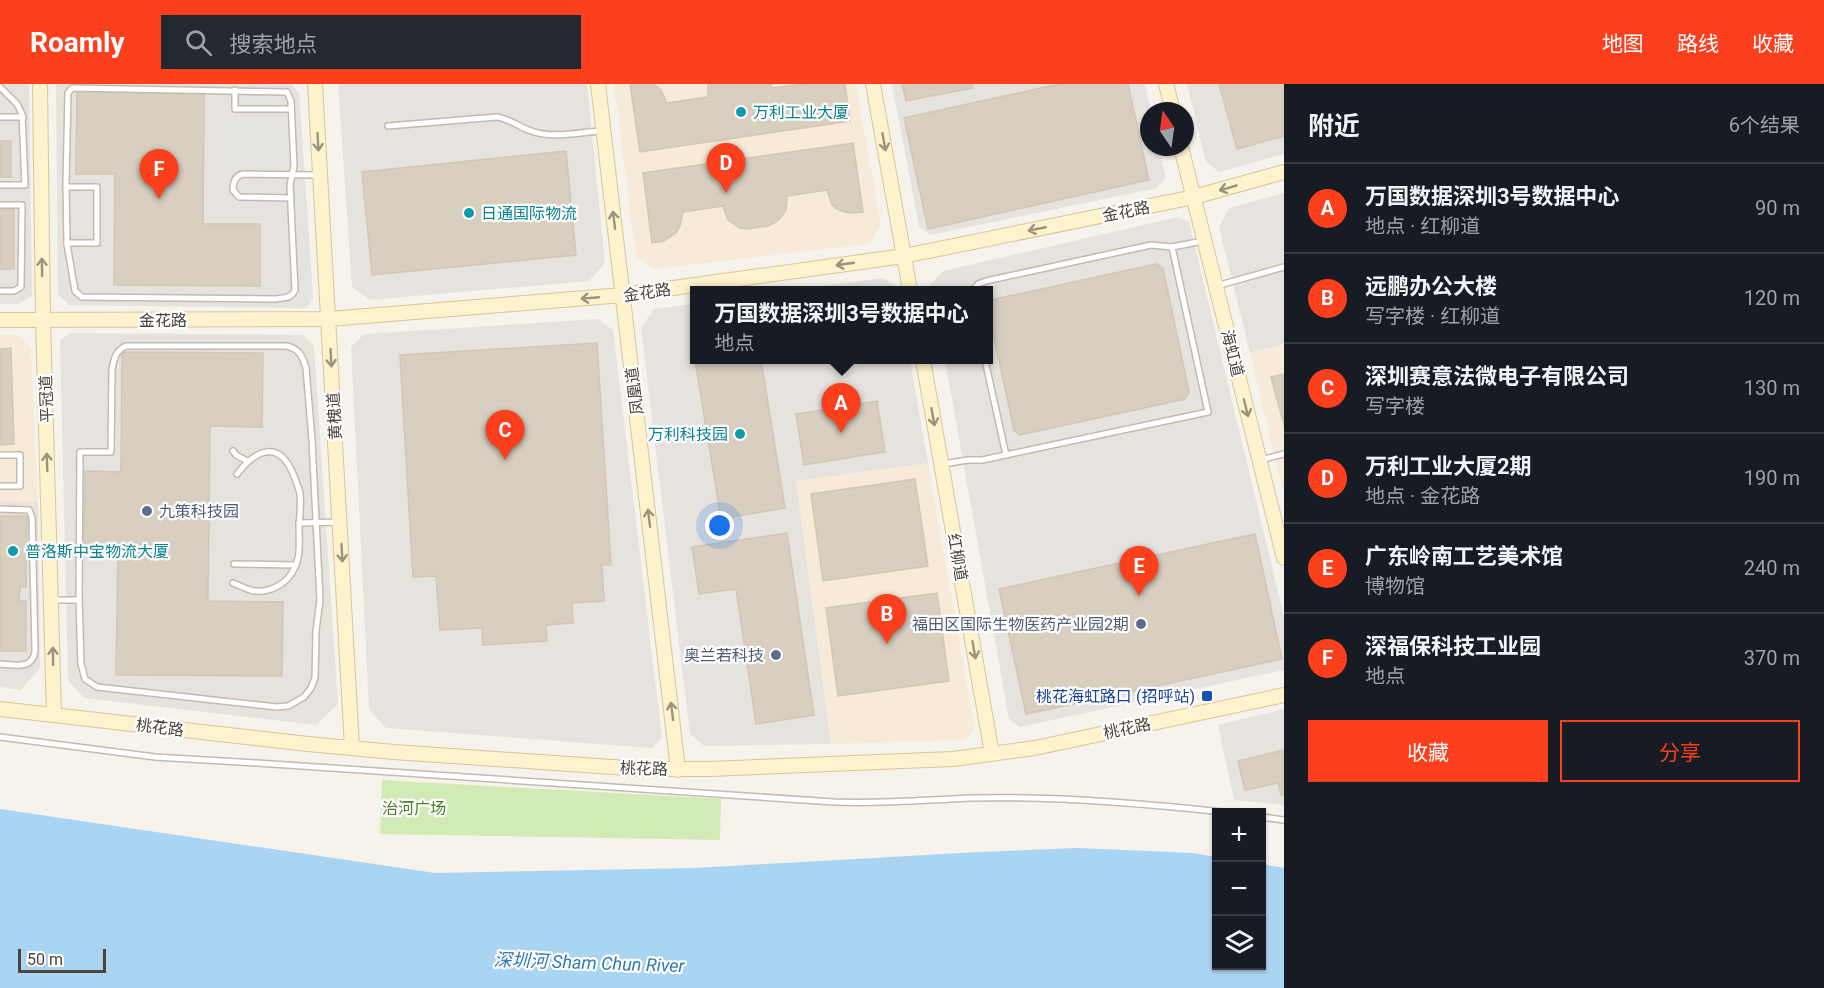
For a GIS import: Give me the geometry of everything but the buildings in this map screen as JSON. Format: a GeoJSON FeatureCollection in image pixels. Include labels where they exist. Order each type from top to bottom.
{"type":"FeatureCollection","features":[{"type":"Feature","properties":{"kind":"street","name":"平冠道"},"geometry":{"type":"LineString","coordinates":[[40,84],[43,320],[54,715]]}},
{"type":"Feature","properties":{"kind":"street","name":"黄槐道"},"geometry":{"type":"LineString","coordinates":[[315,84],[352,748]]}},
{"type":"Feature","properties":{"kind":"street","name":"凤凰道"},"geometry":{"type":"LineString","coordinates":[[598,84],[678,770]]}},
{"type":"Feature","properties":{"kind":"street"},"geometry":{"type":"LineString","coordinates":[[873,84],[909,286]]}},
{"type":"Feature","properties":{"kind":"street"},"geometry":{"type":"LineString","coordinates":[[1166,84],[1171,102]]}},
{"type":"Feature","properties":{"kind":"street","name":"海虹道"},"geometry":{"type":"LineString","coordinates":[[1183,156],[1284,558]]}},
{"type":"Feature","properties":{"kind":"street","name":"金花路"},"geometry":{"type":"LineString","coordinates":[[0,320],[329,319],[623,295],[904,256],[1194,197],[1284,172]]}},
{"type":"Feature","properties":{"kind":"street","name":"红柳道"},"geometry":{"type":"LineString","coordinates":[[924,364],[992,754]]}},
{"type":"Feature","properties":{"kind":"street","name":"桃花路"},"geometry":{"type":"LineString","coordinates":[[0,709],[352,748],[678,770],[953,759],[1035,748],[1284,695]]}},
{"type":"Feature","properties":{"kind":"lane"},"geometry":{"type":"LineString","coordinates":[[0,87],[17,104],[23,117],[25,185],[0,185]]}},
{"type":"Feature","properties":{"kind":"lane"},"geometry":{"type":"LineString","coordinates":[[75,88],[285,91],[291,98],[291,109],[293,175],[290,185],[295,290],[291,296],[288,298],[82,297],[75,291],[67,243],[69,90],[75,88]]}},
{"type":"Feature","properties":{"kind":"lane"},"geometry":{"type":"LineString","coordinates":[[235,90],[235,109],[291,109]]}},
{"type":"Feature","properties":{"kind":"lane"},"geometry":{"type":"LineString","coordinates":[[0,117],[23,117]]}},
{"type":"Feature","properties":{"kind":"lane"},"geometry":{"type":"LineString","coordinates":[[388,126],[497,117],[507,118],[531,131],[544,134],[603,130]]}},
{"type":"Feature","properties":{"kind":"lane"},"geometry":{"type":"LineString","coordinates":[[291,198],[239,197],[235,195],[233,186],[236,178],[243,174],[320,176]]}},
{"type":"Feature","properties":{"kind":"lane"},"geometry":{"type":"LineString","coordinates":[[66,187],[97,187],[97,243],[67,243]]}},
{"type":"Feature","properties":{"kind":"lane"},"geometry":{"type":"LineString","coordinates":[[0,205],[22,205],[21,287],[14,291],[0,291]]}},
{"type":"Feature","properties":{"kind":"lane"},"geometry":{"type":"LineString","coordinates":[[977,286],[997,278],[1151,246],[1172,247],[1205,241]]}},
{"type":"Feature","properties":{"kind":"lane"},"geometry":{"type":"LineString","coordinates":[[941,464],[968,459],[982,460],[1208,412],[1172,247]]}},
{"type":"Feature","properties":{"kind":"lane"},"geometry":{"type":"LineString","coordinates":[[1216,286],[1284,267]]}},
{"type":"Feature","properties":{"kind":"lane"},"geometry":{"type":"LineString","coordinates":[[126,346],[286,346],[298,351],[306,368],[320,600],[316,631],[315,678],[304,697],[288,706],[277,707],[97,687],[85,679],[81,664],[79,600],[80,452],[111,452],[112,370],[117,352],[126,346]]}},
{"type":"Feature","properties":{"kind":"lane"},"geometry":{"type":"LineString","coordinates":[[986,364],[1006,455]]}},
{"type":"Feature","properties":{"kind":"lane"},"geometry":{"type":"LineString","coordinates":[[233,451],[247,461]]}},
{"type":"Feature","properties":{"kind":"lane"},"geometry":{"type":"LineString","coordinates":[[233,583],[251,591],[269,590],[285,582],[296,565],[299,551],[300,492],[286,460],[274,452],[263,452],[247,461],[237,474]]}},
{"type":"Feature","properties":{"kind":"lane"},"geometry":{"type":"LineString","coordinates":[[1260,460],[1284,454]]}},
{"type":"Feature","properties":{"kind":"lane"},"geometry":{"type":"LineString","coordinates":[[0,455],[20,455],[20,486],[0,486]]}},
{"type":"Feature","properties":{"kind":"lane"},"geometry":{"type":"LineString","coordinates":[[0,509],[25,509],[32,517],[35,651],[34,657],[22,666],[0,664]]}},
{"type":"Feature","properties":{"kind":"lane"},"geometry":{"type":"LineString","coordinates":[[299,523],[340,522]]}},
{"type":"Feature","properties":{"kind":"lane"},"geometry":{"type":"LineString","coordinates":[[234,564],[296,565]]}},
{"type":"Feature","properties":{"kind":"lane"},"geometry":{"type":"LineString","coordinates":[[51,600],[79,600]]}},
{"type":"Feature","properties":{"kind":"lane"},"geometry":{"type":"LineString","coordinates":[[0,736],[155,757],[834,802],[868,804],[972,798],[1058,799],[1144,804],[1212,812]]}},
{"type":"Feature","properties":{"kind":"lane"},"geometry":{"type":"LineString","coordinates":[[1266,817],[1284,819]]}},
{"type":"Feature","properties":{"kind":"shaded area"},"geometry":{"type":"Polygon","coordinates":[[[0,84],[29,84],[32,296],[19,304],[0,304],[0,84]]]}},
{"type":"Feature","properties":{"kind":"shaded area"},"geometry":{"type":"Polygon","coordinates":[[[56,84],[291,84],[299,93],[313,297],[308,306],[304,308],[69,305],[58,294],[56,84]]]}},
{"type":"Feature","properties":{"kind":"shaded area"},"geometry":{"type":"Polygon","coordinates":[[[223,84],[291,84],[299,93],[313,297],[308,306],[279,306],[275,213],[224,212],[223,84]]]}},
{"type":"Feature","properties":{"kind":"shaded area"},"geometry":{"type":"Polygon","coordinates":[[[338,84],[587,84],[605,263],[589,281],[370,300],[352,287],[338,84]]]}},
{"type":"Feature","properties":{"kind":"shaded area"},"geometry":{"type":"Polygon","coordinates":[[[614,84],[856,84],[881,226],[869,244],[654,269],[636,256],[614,84]]]}},
{"type":"Feature","properties":{"kind":"shaded area"},"geometry":{"type":"Polygon","coordinates":[[[892,84],[1145,84],[1149,102],[1140,102],[1140,156],[1161,156],[1166,177],[1157,188],[930,235],[919,226],[892,84]]]}},
{"type":"Feature","properties":{"kind":"shaded area"},"geometry":{"type":"Polygon","coordinates":[[[1187,84],[1284,84],[1284,154],[1219,172],[1206,162],[1194,113],[1194,102],[1191,102],[1187,84]]]}},
{"type":"Feature","properties":{"kind":"shaded area"},"geometry":{"type":"Polygon","coordinates":[[[1284,193],[1284,344],[1250,353],[1219,227],[1229,208],[1284,193]]]}},
{"type":"Feature","properties":{"kind":"shaded area"},"geometry":{"type":"Polygon","coordinates":[[[1178,217],[1189,222],[1284,617],[1284,670],[1020,727],[1009,719],[946,364],[993,364],[993,286],[932,286],[943,271],[1178,217]]]}},
{"type":"Feature","properties":{"kind":"shaded area"},"geometry":{"type":"Polygon","coordinates":[[[883,278],[895,286],[824,286],[883,278]]]}},
{"type":"Feature","properties":{"kind":"shaded area"},"geometry":{"type":"Polygon","coordinates":[[[690,304],[690,364],[911,364],[928,463],[796,481],[831,744],[704,746],[690,734],[641,328],[654,309],[690,304]]]}},
{"type":"Feature","properties":{"kind":"shaded area"},"geometry":{"type":"Polygon","coordinates":[[[598,319],[613,330],[662,738],[652,748],[386,728],[369,709],[351,347],[364,334],[598,319]]]}},
{"type":"Feature","properties":{"kind":"shaded area"},"geometry":{"type":"Polygon","coordinates":[[[70,333],[303,335],[314,346],[338,704],[316,725],[84,698],[68,680],[60,340],[70,333]]]}},
{"type":"Feature","properties":{"kind":"shaded area"},"geometry":{"type":"Polygon","coordinates":[[[0,335],[18,335],[31,348],[38,502],[0,501],[0,335]]]}},
{"type":"Feature","properties":{"kind":"shaded area"},"geometry":{"type":"Polygon","coordinates":[[[1284,344],[1284,494],[1250,353],[1284,344]]]}},
{"type":"Feature","properties":{"kind":"shaded area"},"geometry":{"type":"Polygon","coordinates":[[[928,463],[975,729],[965,740],[831,744],[796,481],[928,463]]]}},
{"type":"Feature","properties":{"kind":"shaded area"},"geometry":{"type":"Polygon","coordinates":[[[0,501],[38,502],[40,668],[21,690],[0,687],[0,501]]]}},
{"type":"Feature","properties":{"kind":"shaded area"},"geometry":{"type":"Polygon","coordinates":[[[1284,709],[1284,805],[1234,800],[1218,725],[1284,709]]]}},
{"type":"Feature","properties":{"kind":"green space","name":"治河广场"},"geometry":{"type":"Polygon","coordinates":[[[382,780],[721,799],[720,840],[380,834],[382,780]]]}},
{"type":"Feature","properties":{"kind":"water","name":"深圳河 Sham Chun River"},"geometry":{"type":"Polygon","coordinates":[[[0,809],[435,873],[694,868],[1077,848],[1193,853],[1212,856],[1212,970],[1266,970],[1266,865],[1284,868],[1284,988],[0,988],[0,809]]]}},
{"type":"Feature","properties":{"kind":"place","name":"万利工业大厦"},"geometry":{"type":"Point","coordinates":[741,112]}},
{"type":"Feature","properties":{"kind":"place","name":"万利工业大厦2期"},"geometry":{"type":"Point","coordinates":[726,193]}},
{"type":"Feature","properties":{"kind":"place","name":"深福保科技工业园"},"geometry":{"type":"Point","coordinates":[159,199]}},
{"type":"Feature","properties":{"kind":"place","name":"日通国际物流"},"geometry":{"type":"Point","coordinates":[469,213]}},
{"type":"Feature","properties":{"kind":"place","name":"万国数据深圳3号数据中心"},"geometry":{"type":"Point","coordinates":[841,433]}},
{"type":"Feature","properties":{"kind":"place","name":"万利科技园"},"geometry":{"type":"Point","coordinates":[740,434]}},
{"type":"Feature","properties":{"kind":"place","name":"深圳赛意法微电子有限公司"},"geometry":{"type":"Point","coordinates":[505,460]}},
{"type":"Feature","properties":{"kind":"place","name":"九策科技园"},"geometry":{"type":"Point","coordinates":[147,511]}},
{"type":"Feature","properties":{"kind":"place","name":"普洛斯中宝物流大厦"},"geometry":{"type":"Point","coordinates":[13,551]}},
{"type":"Feature","properties":{"kind":"place","name":"广东岭南工艺美术馆"},"geometry":{"type":"Point","coordinates":[1139,596]}},
{"type":"Feature","properties":{"kind":"place","name":"福田区国际生物医药产业园2期"},"geometry":{"type":"Point","coordinates":[1141,624]}},
{"type":"Feature","properties":{"kind":"place","name":"远鹏办公大楼"},"geometry":{"type":"Point","coordinates":[887,644]}},
{"type":"Feature","properties":{"kind":"place","name":"奥兰若科技"},"geometry":{"type":"Point","coordinates":[776,655]}},
{"type":"Feature","properties":{"kind":"place","name":"桃花海虹路口 (招呼站)"},"geometry":{"type":"Point","coordinates":[1207,696]}}]}
